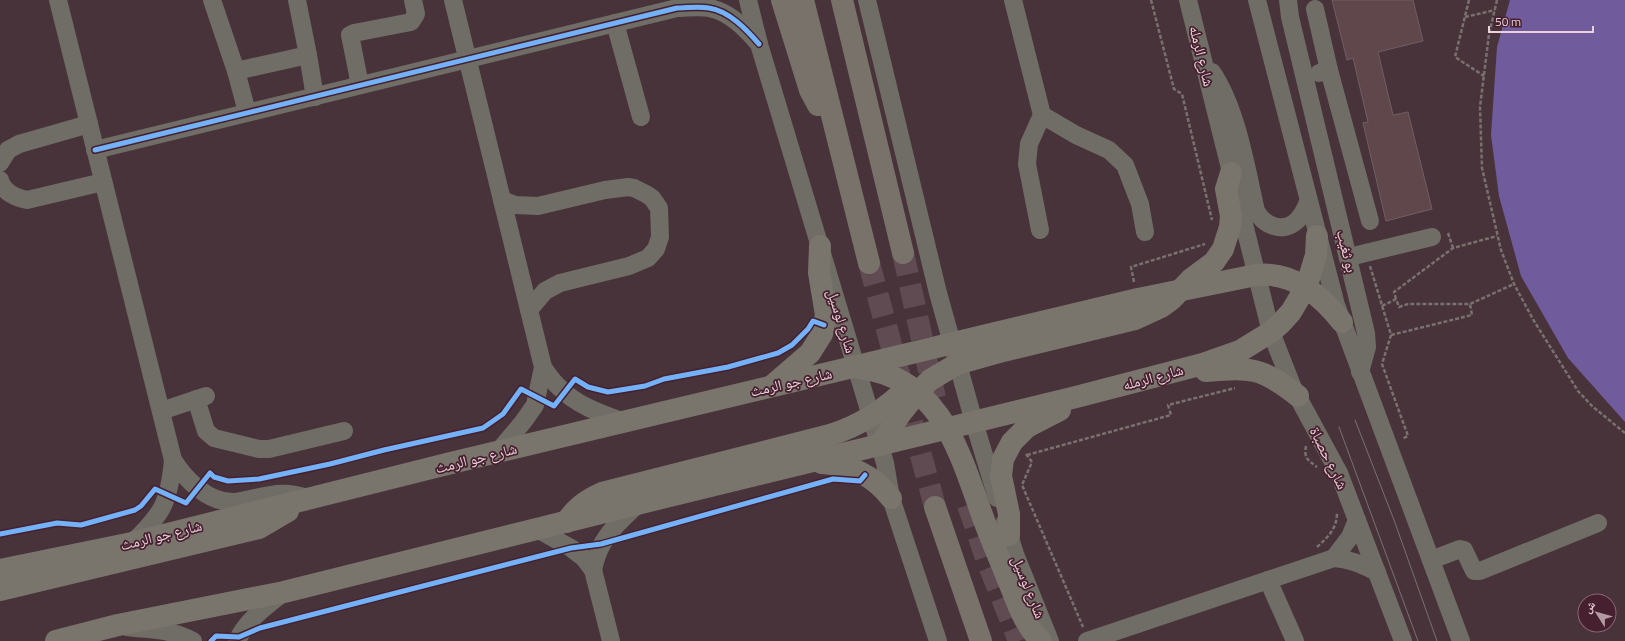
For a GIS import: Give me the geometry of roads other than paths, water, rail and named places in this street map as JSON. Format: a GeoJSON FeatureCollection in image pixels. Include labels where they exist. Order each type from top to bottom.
{"type":"FeatureCollection","features":[{"type":"Feature","properties":{"kind":"highway"},"geometry":{"type":"LineString","coordinates":[[782,0],[810,90],[837,139]]}},
{"type":"Feature","properties":{"kind":"highway"},"geometry":{"type":"LineString","coordinates":[[803,0],[869,264]]}},
{"type":"Feature","properties":{"kind":"highway"},"geometry":{"type":"LineString","coordinates":[[842,0],[903,253]]}},
{"type":"Feature","properties":{"kind":"highway"},"geometry":{"type":"LineString","coordinates":[[935,507],[981,641]]}},
{"type":"Feature","properties":{"kind":"main road"},"geometry":{"type":"LineString","coordinates":[[955,354],[1003,351],[1135,319],[1161,307],[1191,279],[1214,262],[1223,250],[1230,227],[1231,216],[1226,189],[1231,173]]}},
{"type":"Feature","properties":{"kind":"main road","name":"شارع الرمله"},"geometry":{"type":"LineString","coordinates":[[974,422],[1076,398],[1181,370],[1240,351],[1271,332],[1291,312],[1306,288],[1316,255],[1317,236]]}},
{"type":"Feature","properties":{"kind":"main road"},"geometry":{"type":"LineString","coordinates":[[770,388],[810,353],[822,334],[826,315],[819,273],[820,246]]}},
{"type":"Feature","properties":{"kind":"main road"},"geometry":{"type":"LineString","coordinates":[[566,522],[580,505],[589,498],[602,493],[830,435],[851,428],[891,402],[930,380],[955,354],[1138,300],[1182,289],[1256,275],[1274,275],[1283,277],[1306,288],[1326,303],[1342,322]]}},
{"type":"Feature","properties":{"kind":"main road","name":"شارع جو الرمث"},"geometry":{"type":"LineString","coordinates":[[0,570],[132,543],[310,498],[856,367],[955,354]]}},
{"type":"Feature","properties":{"kind":"main road"},"geometry":{"type":"LineString","coordinates":[[856,367],[884,373],[914,389],[935,409],[966,467],[982,514],[1021,613],[1041,641]]}},
{"type":"Feature","properties":{"kind":"main road"},"geometry":{"type":"LineString","coordinates":[[1181,370],[1198,372],[1227,369],[1251,370],[1269,376],[1298,396]]}},
{"type":"Feature","properties":{"kind":"main road"},"geometry":{"type":"LineString","coordinates":[[880,445],[901,413],[914,389]]}},
{"type":"Feature","properties":{"kind":"main road"},"geometry":{"type":"LineString","coordinates":[[1009,535],[1009,514],[1001,476],[1003,459],[1020,449],[1026,428],[1065,408],[1076,398]]}},
{"type":"Feature","properties":{"kind":"main road"},"geometry":{"type":"LineString","coordinates":[[56,641],[118,625],[284,592],[974,422]]}},
{"type":"Feature","properties":{"kind":"main road"},"geometry":{"type":"LineString","coordinates":[[811,462],[830,463],[848,467],[881,485],[891,498]]}},
{"type":"Feature","properties":{"kind":"main road"},"geometry":{"type":"LineString","coordinates":[[0,590],[259,528],[310,498]]}},
{"type":"Feature","properties":{"kind":"street"},"geometry":{"type":"LineString","coordinates":[[58,0],[173,460],[170,487],[164,505],[151,524],[132,543]]}},
{"type":"Feature","properties":{"kind":"street"},"geometry":{"type":"LineString","coordinates":[[212,0],[236,71],[247,112]]}},
{"type":"Feature","properties":{"kind":"street"},"geometry":{"type":"LineString","coordinates":[[296,0],[308,55],[315,97]]}},
{"type":"Feature","properties":{"kind":"street"},"geometry":{"type":"LineString","coordinates":[[360,85],[350,35],[411,22],[416,14],[413,0]]}},
{"type":"Feature","properties":{"kind":"street"},"geometry":{"type":"LineString","coordinates":[[453,0],[543,368],[559,388],[569,397],[600,413],[624,422]]}},
{"type":"Feature","properties":{"kind":"street","name":"شارع لوسيل"},"geometry":{"type":"LineString","coordinates":[[748,0],[759,44],[880,445],[885,463],[891,498],[938,641]]}},
{"type":"Feature","properties":{"kind":"street","name":"شارع لوسيل"},"geometry":{"type":"LineString","coordinates":[[867,0],[936,286],[974,422],[1009,535],[1050,641]]}},
{"type":"Feature","properties":{"kind":"street"},"geometry":{"type":"LineString","coordinates":[[1013,0],[1042,115],[1029,144],[1027,164],[1040,230]]}},
{"type":"Feature","properties":{"kind":"street","name":"شارع الرمله"},"geometry":{"type":"LineString","coordinates":[[1188,0],[1256,275]]}},
{"type":"Feature","properties":{"kind":"street","name":"شارع الرمله"},"geometry":{"type":"LineString","coordinates":[[1256,0],[1317,236],[1342,322]]}},
{"type":"Feature","properties":{"kind":"street","name":"بو ثغيب"},"geometry":{"type":"LineString","coordinates":[[1289,1],[1290,17],[1349,257],[1366,333],[1368,347],[1360,372]]}},
{"type":"Feature","properties":{"kind":"street"},"geometry":{"type":"LineString","coordinates":[[95,150],[615,23],[683,4],[717,10],[746,29],[759,44]]}},
{"type":"Feature","properties":{"kind":"street"},"geometry":{"type":"LineString","coordinates":[[1315,9],[1329,70],[1370,221]]}},
{"type":"Feature","properties":{"kind":"street"},"geometry":{"type":"LineString","coordinates":[[615,23],[641,117]]}},
{"type":"Feature","properties":{"kind":"street"},"geometry":{"type":"LineString","coordinates":[[236,71],[308,55]]}},
{"type":"Feature","properties":{"kind":"street"},"geometry":{"type":"LineString","coordinates":[[1204,64],[1215,76],[1226,95],[1256,211],[1262,220],[1272,226],[1288,226],[1293,224],[1301,215],[1308,202]]}},
{"type":"Feature","properties":{"kind":"street"},"geometry":{"type":"LineString","coordinates":[[1305,78],[1329,70]]}},
{"type":"Feature","properties":{"kind":"street"},"geometry":{"type":"LineString","coordinates":[[1042,115],[1076,135],[1109,150],[1125,165],[1140,204],[1145,232]]}},
{"type":"Feature","properties":{"kind":"street"},"geometry":{"type":"LineString","coordinates":[[0,163],[8,150],[18,144],[89,124]]}},
{"type":"Feature","properties":{"kind":"street"},"geometry":{"type":"LineString","coordinates":[[1300,170],[1318,131]]}},
{"type":"Feature","properties":{"kind":"street"},"geometry":{"type":"LineString","coordinates":[[0,180],[4,188],[9,193],[21,199],[27,200],[103,182]]}},
{"type":"Feature","properties":{"kind":"street"},"geometry":{"type":"LineString","coordinates":[[502,200],[515,205],[538,206],[605,190],[628,187],[634,188],[652,198],[659,208],[660,237],[656,249],[648,258],[629,266],[560,283],[545,291],[529,310]]}},
{"type":"Feature","properties":{"kind":"street"},"geometry":{"type":"LineString","coordinates":[[1349,257],[1432,236]]}},
{"type":"Feature","properties":{"kind":"street","name":"شارع حصباة"},"geometry":{"type":"LineString","coordinates":[[1256,275],[1271,332],[1298,396],[1339,473],[1402,641]]}},
{"type":"Feature","properties":{"kind":"street"},"geometry":{"type":"LineString","coordinates":[[1342,322],[1461,641]]}},
{"type":"Feature","properties":{"kind":"street"},"geometry":{"type":"LineString","coordinates":[[497,453],[523,422],[534,405],[543,368]]}},
{"type":"Feature","properties":{"kind":"street"},"geometry":{"type":"LineString","coordinates":[[161,411],[201,398],[206,431],[209,435],[214,438],[259,449],[269,449],[344,431]]}},
{"type":"Feature","properties":{"kind":"street"},"geometry":{"type":"LineString","coordinates":[[173,460],[182,472],[198,488],[212,496],[226,501],[235,502],[281,492],[298,494],[310,498]]}},
{"type":"Feature","properties":{"kind":"street"},"geometry":{"type":"LineString","coordinates":[[593,570],[597,553],[607,535],[638,504]]}},
{"type":"Feature","properties":{"kind":"street"},"geometry":{"type":"LineString","coordinates":[[1327,560],[1350,537],[1357,520]]}},
{"type":"Feature","properties":{"kind":"street"},"geometry":{"type":"LineString","coordinates":[[1431,560],[1460,549],[1464,550],[1474,571],[1480,571],[1598,523]]}},
{"type":"Feature","properties":{"kind":"street"},"geometry":{"type":"LineString","coordinates":[[536,529],[570,548],[584,558],[593,570],[611,641]]}},
{"type":"Feature","properties":{"kind":"street"},"geometry":{"type":"LineString","coordinates":[[1088,641],[1327,560],[1346,559],[1357,562],[1377,572]]}},
{"type":"Feature","properties":{"kind":"street"},"geometry":{"type":"LineString","coordinates":[[1268,580],[1295,641]]}},
{"type":"Feature","properties":{"kind":"street"},"geometry":{"type":"LineString","coordinates":[[237,641],[251,620],[284,592]]}},
{"type":"Feature","properties":{"kind":"street"},"geometry":{"type":"LineString","coordinates":[[118,625],[172,632],[183,635],[193,641]]}},
{"type":"Feature","properties":{"kind":"tunnel"},"geometry":{"type":"LineString","coordinates":[[903,253],[935,398]]}},
{"type":"Feature","properties":{"kind":"tunnel"},"geometry":{"type":"LineString","coordinates":[[869,263],[935,507]]}},
{"type":"Feature","properties":{"kind":"tunnel"},"geometry":{"type":"LineString","coordinates":[[968,505],[986,558],[1019,641]]}},
{"type":"Feature","properties":{"kind":"tram line"},"geometry":{"type":"LineString","coordinates":[[1355,420],[1394,520],[1437,641]]}},
{"type":"Feature","properties":{"kind":"tram line"},"geometry":{"type":"LineString","coordinates":[[1339,427],[1418,641]]}}]}
